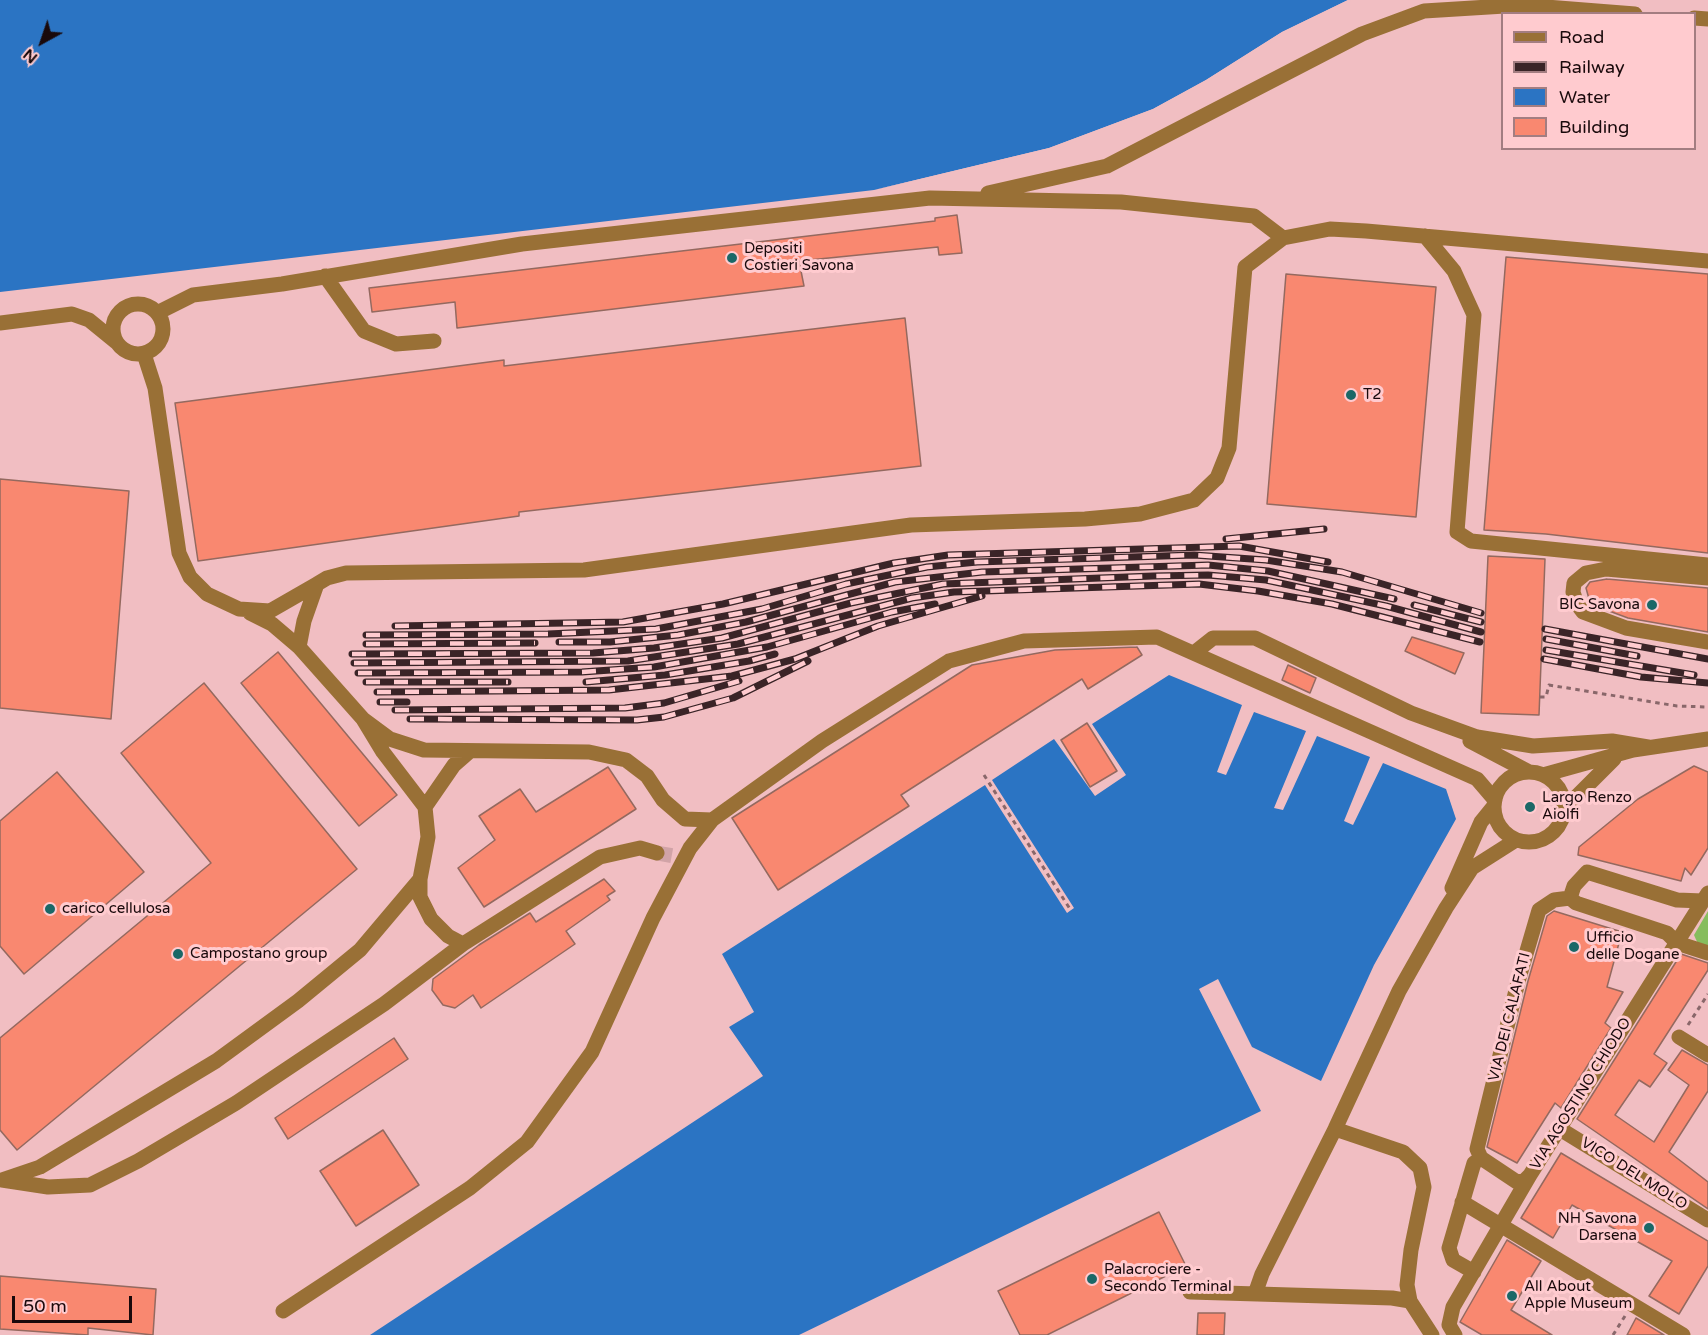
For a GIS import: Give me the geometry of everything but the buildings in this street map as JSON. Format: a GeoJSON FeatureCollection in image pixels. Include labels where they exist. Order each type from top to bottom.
{"type":"FeatureCollection","features":[{"type":"Feature","properties":{"kind":"street"},"geometry":{"type":"LineString","coordinates":[[963,198],[1107,166],[1362,34],[1424,11],[1521,5],[1610,12]]}},
{"type":"Feature","properties":{"kind":"street"},"geometry":{"type":"LineString","coordinates":[[157,313],[193,295],[522,244],[930,198],[1121,202],[1254,216],[1283,238]]}},
{"type":"Feature","properties":{"kind":"street"},"geometry":{"type":"LineString","coordinates":[[239,609],[270,611],[327,578],[346,573],[584,570],[911,525],[1085,519],[1140,514],[1194,500],[1216,478],[1229,448],[1245,267],[1283,238],[1330,229],[1708,261]]}},
{"type":"Feature","properties":{"kind":"street"},"geometry":{"type":"LineString","coordinates":[[1425,236],[1455,271],[1474,315],[1457,532],[1471,541],[1708,565]]}},
{"type":"Feature","properties":{"kind":"street"},"geometry":{"type":"LineString","coordinates":[[325,276],[364,331],[396,344],[434,341]]}},
{"type":"Feature","properties":{"kind":"street"},"geometry":{"type":"LineString","coordinates":[[0,323],[72,314],[89,320],[128,353],[144,354],[152,350],[162,337],[162,320],[157,313],[143,304],[127,307],[120,312],[113,326],[116,342]]}},
{"type":"Feature","properties":{"kind":"street"},"geometry":{"type":"LineString","coordinates":[[144,354],[155,388],[179,553],[189,576],[207,594],[272,624],[299,647],[363,719],[383,752],[425,807],[428,837],[420,879],[420,897],[431,919],[448,936],[463,944]]}},
{"type":"Feature","properties":{"kind":"street"},"geometry":{"type":"LineString","coordinates":[[1708,578],[1606,568],[1586,573],[1574,583],[1573,592],[1583,612],[1626,628],[1708,642]]}},
{"type":"Feature","properties":{"kind":"street"},"geometry":{"type":"LineString","coordinates":[[299,647],[304,621],[317,584]]}},
{"type":"Feature","properties":{"kind":"street"},"geometry":{"type":"LineString","coordinates":[[283,1311],[470,1188],[527,1142],[592,1052],[653,918],[684,858],[712,820],[822,741],[949,661],[1024,641],[1125,636],[1157,637],[1477,779],[1495,803],[1500,826],[1516,840],[1529,842],[1548,837],[1558,828],[1565,807],[1619,754]]}},
{"type":"Feature","properties":{"kind":"street"},"geometry":{"type":"LineString","coordinates":[[1194,653],[1213,638],[1255,638],[1447,728],[1536,773],[1559,788],[1565,807]]}},
{"type":"Feature","properties":{"kind":"street"},"geometry":{"type":"LineString","coordinates":[[363,719],[390,739],[424,750],[589,753],[626,760],[647,776],[663,800],[685,819],[712,820]]}},
{"type":"Feature","properties":{"kind":"street"},"geometry":{"type":"LineString","coordinates":[[1447,728],[1502,743],[1523,745],[1612,741],[1648,747]]}},
{"type":"Feature","properties":{"kind":"street"},"geometry":{"type":"LineString","coordinates":[[1446,908],[1459,868],[1480,822],[1495,803],[1499,789],[1507,780],[1517,774],[1536,773],[1648,747],[1708,739]]}},
{"type":"Feature","properties":{"kind":"street"},"geometry":{"type":"LineString","coordinates":[[1691,741],[1708,749]]}},
{"type":"Feature","properties":{"kind":"street"},"geometry":{"type":"LineString","coordinates":[[425,807],[454,765],[470,751]]}},
{"type":"Feature","properties":{"kind":"street"},"geometry":{"type":"LineString","coordinates":[[1256,1294],[1263,1274],[1335,1129],[1399,991],[1446,908],[1472,868],[1482,859],[1516,840]]}},
{"type":"Feature","properties":{"kind":"street"},"geometry":{"type":"LineString","coordinates":[[1,1180],[48,1187],[90,1185],[138,1161],[246,1096],[384,1004],[463,944],[600,857],[640,848],[657,853]]}},
{"type":"Feature","properties":{"kind":"street"},"geometry":{"type":"LineString","coordinates":[[1706,897],[1677,900],[1587,872],[1574,885],[1570,898],[1576,903],[1666,933],[1677,943],[1708,953]]}},
{"type":"Feature","properties":{"kind":"street"},"geometry":{"type":"LineString","coordinates":[[1,1180],[40,1167],[216,1061],[298,1001],[360,950],[420,879]]}},
{"type":"Feature","properties":{"kind":"street","name":"VIA AGOSTINO CHIODO"},"geometry":{"type":"LineString","coordinates":[[1481,1158],[1517,1182],[1524,1181],[1530,1175],[1706,897]]}},
{"type":"Feature","properties":{"kind":"street","name":"VIA DEI CALAFATI"},"geometry":{"type":"LineString","coordinates":[[1481,1158],[1477,1149],[1519,978],[1539,910],[1554,900],[1570,898]]}},
{"type":"Feature","properties":{"kind":"street"},"geometry":{"type":"LineString","coordinates":[[1679,1037],[1708,1055]]}},
{"type":"Feature","properties":{"kind":"street"},"geometry":{"type":"LineString","coordinates":[[1335,1129],[1403,1152],[1419,1168],[1424,1187],[1411,1250],[1407,1285],[1410,1301],[1432,1335]]}},
{"type":"Feature","properties":{"kind":"street","name":"VICO DEL MOLO"},"geometry":{"type":"LineString","coordinates":[[1560,1129],[1708,1220]]}},
{"type":"Feature","properties":{"kind":"street"},"geometry":{"type":"LineString","coordinates":[[1474,1272],[1453,1260],[1449,1248],[1474,1163],[1481,1158]]}},
{"type":"Feature","properties":{"kind":"street"},"geometry":{"type":"LineString","coordinates":[[1455,1335],[1449,1325],[1453,1307],[1530,1175]]}},
{"type":"Feature","properties":{"kind":"street"},"geometry":{"type":"LineString","coordinates":[[1462,1202],[1683,1335]]}},
{"type":"Feature","properties":{"kind":"street"},"geometry":{"type":"LineString","coordinates":[[1190,1292],[1392,1298],[1410,1301]]}},
{"type":"Feature","properties":{"kind":"path"},"geometry":{"type":"LineString","coordinates":[[1540,697],[1546,697],[1549,686],[1677,706],[1708,707]]}},
{"type":"Feature","properties":{"kind":"path"},"geometry":{"type":"LineString","coordinates":[[984,776],[1070,909]]}},
{"type":"Feature","properties":{"kind":"path"},"geometry":{"type":"LineString","coordinates":[[1679,1037],[1708,993]]}},
{"type":"Feature","properties":{"kind":"path"},"geometry":{"type":"LineString","coordinates":[[1613,1335],[1632,1304]]}},
{"type":"Feature","properties":{"kind":"green space"},"geometry":{"type":"Polygon","coordinates":[[[1708,911],[1708,947],[1698,944],[1694,935],[1708,911]]]}},
{"type":"Feature","properties":{"kind":"water"},"geometry":{"type":"Polygon","coordinates":[[[0,0],[1348,0],[1282,32],[1206,80],[1153,109],[1049,148],[874,190],[0,292],[0,0]]]}},
{"type":"Feature","properties":{"kind":"water"},"geometry":{"type":"Polygon","coordinates":[[[1169,675],[1242,705],[1217,772],[1226,775],[1254,712],[1306,731],[1274,808],[1283,810],[1317,736],[1370,757],[1344,821],[1353,825],[1383,763],[1446,789],[1456,819],[1374,965],[1321,1081],[1252,1047],[1218,979],[1199,989],[1261,1111],[799,1335],[370,1335],[763,1076],[729,1027],[754,1012],[722,954],[985,785],[1067,913],[1074,908],[992,780],[1054,739],[1095,796],[1126,775],[1092,724],[1169,675]]]}},
{"type":"Feature","properties":{"kind":"pier"},"geometry":{"type":"Polygon","coordinates":[[[1351,0],[1349,3],[1283,34],[1208,82],[1154,112],[1050,151],[874,190],[1049,148],[1153,109],[1206,80],[1282,32],[1351,0]]]}},
{"type":"Feature","properties":{"kind":"tunnel"},"geometry":{"type":"LineString","coordinates":[[657,853],[684,858]]}},
{"type":"Feature","properties":{"kind":"railway"},"geometry":{"type":"LineString","coordinates":[[1226,539],[1324,529]]}},
{"type":"Feature","properties":{"kind":"railway"},"geometry":{"type":"LineString","coordinates":[[395,626],[623,622],[723,604],[894,563],[948,555],[1239,546],[1328,562]]}},
{"type":"Feature","properties":{"kind":"railway"},"geometry":{"type":"LineString","coordinates":[[366,635],[548,634],[656,629],[762,609],[846,584],[927,567],[977,562],[1194,555],[1266,560],[1342,572],[1481,613]]}},
{"type":"Feature","properties":{"kind":"railway"},"geometry":{"type":"LineString","coordinates":[[559,642],[610,642],[678,635],[746,622],[895,582],[982,572],[1208,565],[1268,571],[1394,599]]}},
{"type":"Feature","properties":{"kind":"railway"},"geometry":{"type":"LineString","coordinates":[[352,654],[593,653],[654,648],[722,638],[851,603],[943,584],[1153,576],[1208,575],[1266,580],[1386,606],[1481,632]]}},
{"type":"Feature","properties":{"kind":"railway"},"geometry":{"type":"LineString","coordinates":[[354,663],[628,661],[738,644],[912,598],[954,592],[1199,584],[1258,591],[1332,604],[1480,642]]}},
{"type":"Feature","properties":{"kind":"railway"},"geometry":{"type":"LineString","coordinates":[[377,692],[609,690],[732,676],[795,659],[878,626],[982,596]]}},
{"type":"Feature","properties":{"kind":"railway"},"geometry":{"type":"LineString","coordinates":[[358,673],[582,672],[654,667],[767,647],[892,612],[935,604]]}},
{"type":"Feature","properties":{"kind":"railway"},"geometry":{"type":"LineString","coordinates":[[1414,605],[1481,622]]}},
{"type":"Feature","properties":{"kind":"railway"},"geometry":{"type":"LineString","coordinates":[[1545,629],[1708,659]]}},
{"type":"Feature","properties":{"kind":"railway"},"geometry":{"type":"LineString","coordinates":[[1546,639],[1637,656]]}},
{"type":"Feature","properties":{"kind":"railway"},"geometry":{"type":"LineString","coordinates":[[366,644],[535,643]]}},
{"type":"Feature","properties":{"kind":"railway"},"geometry":{"type":"LineString","coordinates":[[1546,650],[1694,675]]}},
{"type":"Feature","properties":{"kind":"railway"},"geometry":{"type":"LineString","coordinates":[[586,682],[665,675],[749,661],[775,654]]}},
{"type":"Feature","properties":{"kind":"railway"},"geometry":{"type":"LineString","coordinates":[[1544,659],[1641,677],[1708,683]]}},
{"type":"Feature","properties":{"kind":"railway"},"geometry":{"type":"LineString","coordinates":[[410,719],[637,720],[664,717],[733,698],[808,661]]}},
{"type":"Feature","properties":{"kind":"railway"},"geometry":{"type":"LineString","coordinates":[[395,710],[625,708],[664,703],[739,681]]}},
{"type":"Feature","properties":{"kind":"railway"},"geometry":{"type":"LineString","coordinates":[[366,682],[508,682]]}},
{"type":"Feature","properties":{"kind":"railway"},"geometry":{"type":"LineString","coordinates":[[380,702],[407,702]]}},
{"type":"Feature","properties":{"kind":"place","name":"Depositi Costieri Savona"},"geometry":{"type":"Point","coordinates":[732,258]}},
{"type":"Feature","properties":{"kind":"place","name":"T2"},"geometry":{"type":"Point","coordinates":[1351,395]}},
{"type":"Feature","properties":{"kind":"place","name":"BIC Savona"},"geometry":{"type":"Point","coordinates":[1652,605]}},
{"type":"Feature","properties":{"kind":"place","name":"Largo Renzo Aiolfi"},"geometry":{"type":"Point","coordinates":[1530,807]}},
{"type":"Feature","properties":{"kind":"place","name":"carico cellulosa"},"geometry":{"type":"Point","coordinates":[50,909]}},
{"type":"Feature","properties":{"kind":"place","name":"Ufficio delle Dogane"},"geometry":{"type":"Point","coordinates":[1574,947]}},
{"type":"Feature","properties":{"kind":"place","name":"Campostano group"},"geometry":{"type":"Point","coordinates":[178,954]}},
{"type":"Feature","properties":{"kind":"place","name":"NH Savona Darsena"},"geometry":{"type":"Point","coordinates":[1649,1228]}},
{"type":"Feature","properties":{"kind":"place","name":"Palacrociere - Secondo Terminal"},"geometry":{"type":"Point","coordinates":[1092,1279]}},
{"type":"Feature","properties":{"kind":"place","name":"All About Apple Museum"},"geometry":{"type":"Point","coordinates":[1512,1296]}}]}
